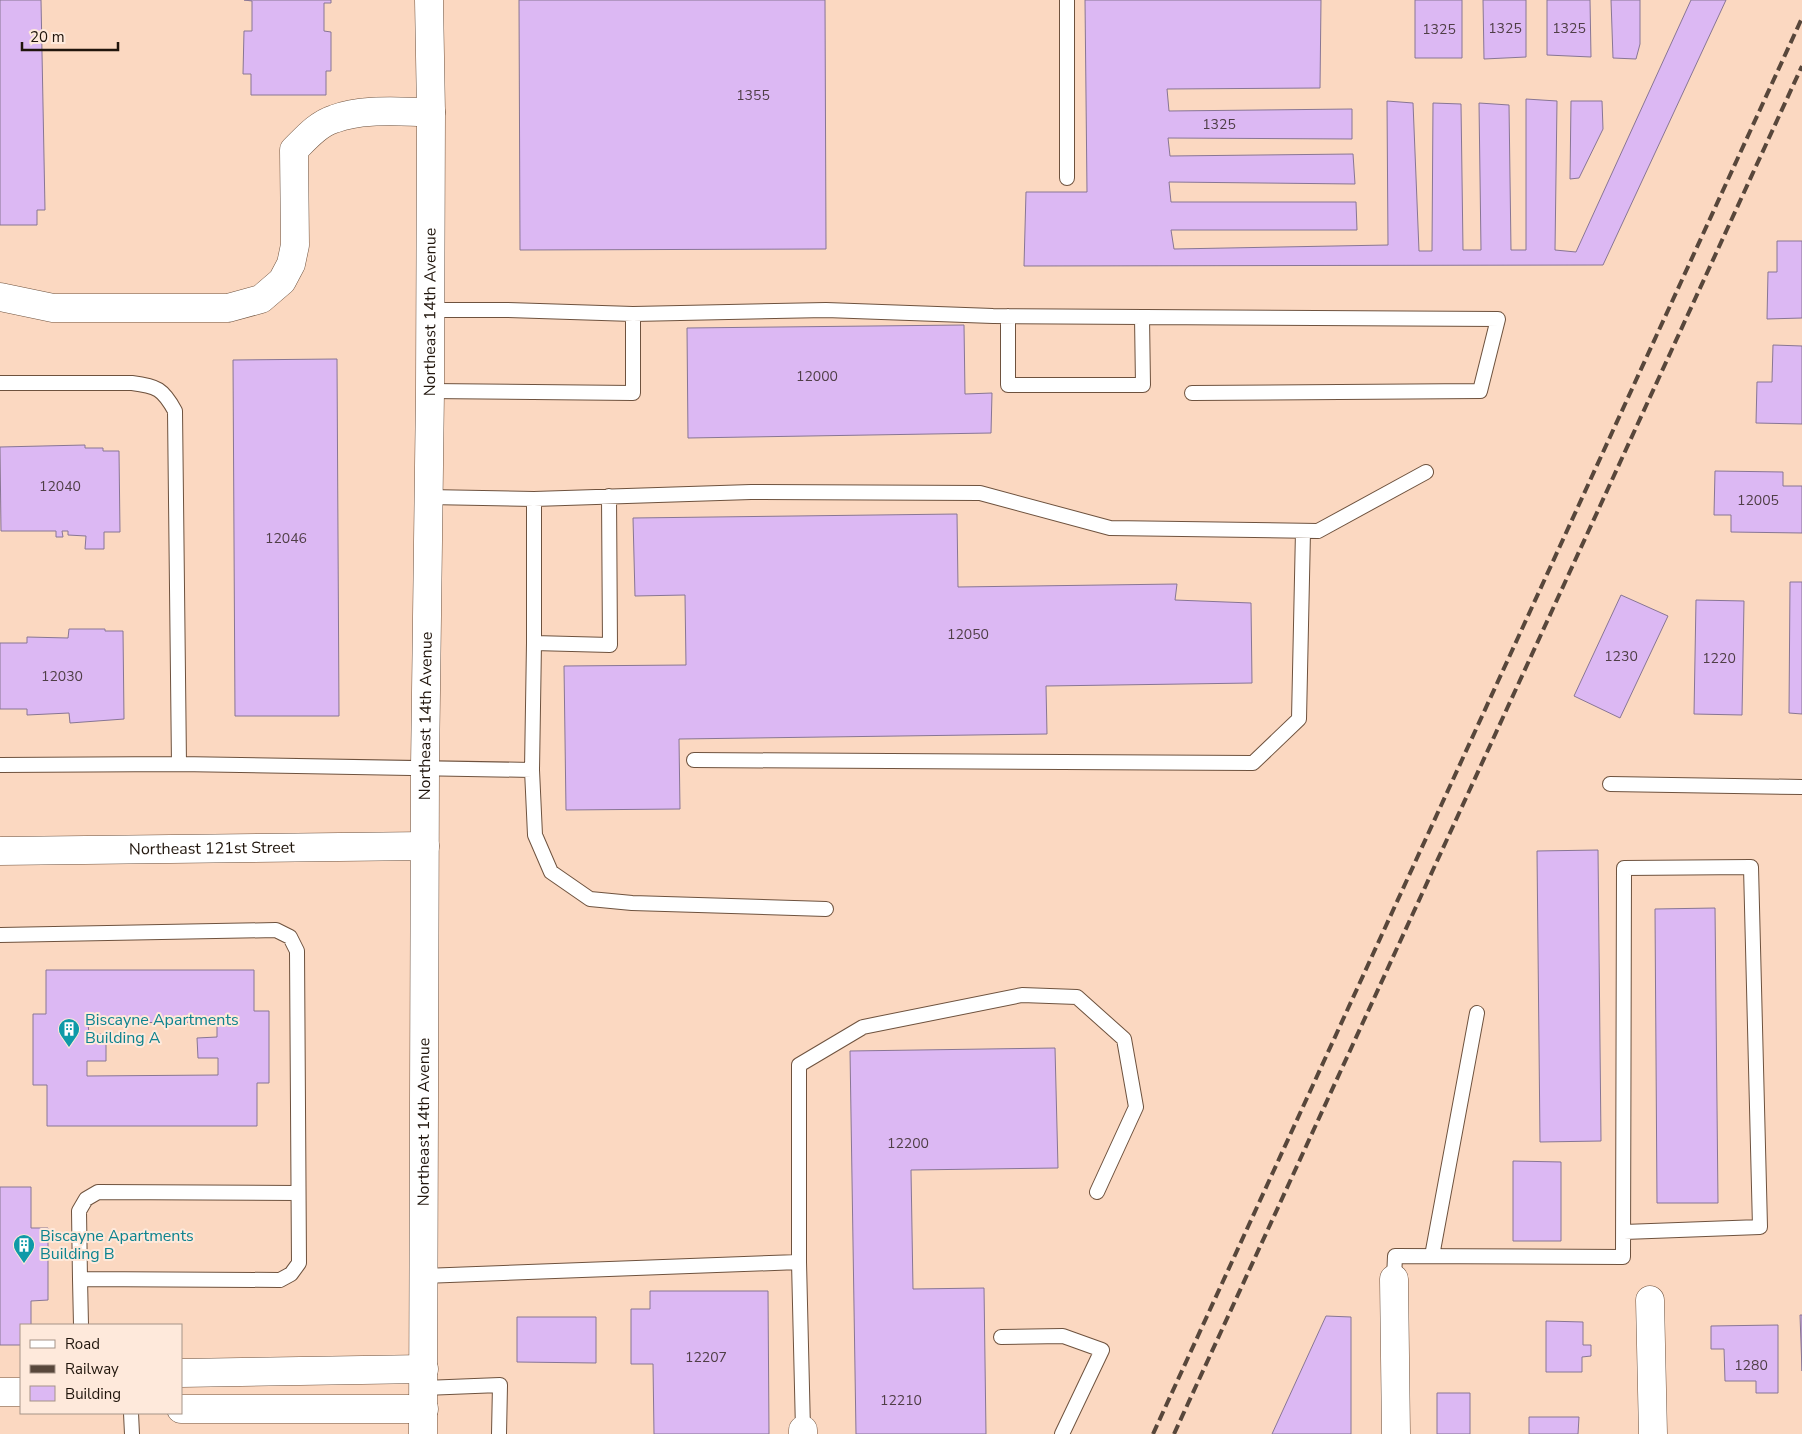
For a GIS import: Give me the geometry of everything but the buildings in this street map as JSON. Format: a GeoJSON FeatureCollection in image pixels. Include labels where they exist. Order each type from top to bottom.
{"type":"FeatureCollection","features":[{"type":"Feature","properties":{"kind":"street","name":"Northeast 14th Avenue"},"geometry":{"type":"LineString","coordinates":[[424,1400],[425,767],[430,391],[431,112],[429,0]]}},
{"type":"Feature","properties":{"kind":"street"},"geometry":{"type":"LineString","coordinates":[[0,297],[53,308],[228,308],[261,300],[282,281],[291,264],[295,245],[294,150],[311,132],[333,119],[359,113],[431,112]]}},
{"type":"Feature","properties":{"kind":"street","name":"Northeast 121st Street"},"geometry":{"type":"LineString","coordinates":[[0,851],[425,846]]}},
{"type":"Feature","properties":{"kind":"street"},"geometry":{"type":"LineString","coordinates":[[1394,1280],[1396,1434]]}},
{"type":"Feature","properties":{"kind":"street"},"geometry":{"type":"LineString","coordinates":[[1650,1300],[1652,1434]]}},
{"type":"Feature","properties":{"kind":"street"},"geometry":{"type":"LineString","coordinates":[[182,1373],[306,1371],[424,1400]]}},
{"type":"Feature","properties":{"kind":"street"},"geometry":{"type":"LineString","coordinates":[[306,1371],[307,1408]]}},
{"type":"Feature","properties":{"kind":"street"},"geometry":{"type":"LineString","coordinates":[[0,1392],[20,1392]]}},
{"type":"Feature","properties":{"kind":"street"},"geometry":{"type":"LineString","coordinates":[[182,1409],[307,1408],[424,1400]]}},
{"type":"Feature","properties":{"kind":"lane"},"geometry":{"type":"LineString","coordinates":[[1067,0],[1067,178]]}},
{"type":"Feature","properties":{"kind":"lane"},"geometry":{"type":"LineString","coordinates":[[430,310],[508,310],[633,314],[826,310],[1008,316],[1498,319],[1480,391],[1192,393]]}},
{"type":"Feature","properties":{"kind":"lane"},"geometry":{"type":"LineString","coordinates":[[430,391],[633,393],[633,314]]}},
{"type":"Feature","properties":{"kind":"lane"},"geometry":{"type":"LineString","coordinates":[[1008,316],[1008,385],[1142,386],[1142,317]]}},
{"type":"Feature","properties":{"kind":"lane"},"geometry":{"type":"LineString","coordinates":[[0,383],[132,383],[151,385],[166,395],[175,411],[179,764]]}},
{"type":"Feature","properties":{"kind":"lane"},"geometry":{"type":"LineString","coordinates":[[428,497],[534,499],[751,492],[980,493],[1110,528],[1318,531],[1426,472]]}},
{"type":"Feature","properties":{"kind":"lane"},"geometry":{"type":"LineString","coordinates":[[534,643],[610,645],[609,496]]}},
{"type":"Feature","properties":{"kind":"lane"},"geometry":{"type":"LineString","coordinates":[[534,499],[532,770],[536,835],[551,872],[590,899],[632,904],[826,909]]}},
{"type":"Feature","properties":{"kind":"lane"},"geometry":{"type":"LineString","coordinates":[[694,760],[1253,763],[1300,719],[1303,531]]}},
{"type":"Feature","properties":{"kind":"lane"},"geometry":{"type":"LineString","coordinates":[[0,765],[179,764],[532,770]]}},
{"type":"Feature","properties":{"kind":"lane"},"geometry":{"type":"LineString","coordinates":[[1610,784],[1802,787]]}},
{"type":"Feature","properties":{"kind":"lane"},"geometry":{"type":"LineString","coordinates":[[1394,1280],[1394,1256],[1623,1257],[1624,868],[1751,867],[1760,1227],[1624,1232]]}},
{"type":"Feature","properties":{"kind":"lane"},"geometry":{"type":"LineString","coordinates":[[0,935],[276,930],[290,937],[296,951],[299,1263],[292,1274],[280,1280],[80,1279]]}},
{"type":"Feature","properties":{"kind":"lane"},"geometry":{"type":"LineString","coordinates":[[803,1432],[799,1262],[799,1065],[863,1027],[1022,995],[1077,996],[1124,1039],[1136,1107],[1097,1192]]}},
{"type":"Feature","properties":{"kind":"lane"},"geometry":{"type":"LineString","coordinates":[[1432,1256],[1476,1013]]}},
{"type":"Feature","properties":{"kind":"lane"},"geometry":{"type":"LineString","coordinates":[[81,1324],[79,1211],[86,1199],[98,1192],[298,1193]]}},
{"type":"Feature","properties":{"kind":"lane"},"geometry":{"type":"LineString","coordinates":[[423,1276],[799,1262]]}},
{"type":"Feature","properties":{"kind":"lane"},"geometry":{"type":"LineString","coordinates":[[1001,1337],[1063,1336],[1102,1350],[1062,1434]]}},
{"type":"Feature","properties":{"kind":"lane"},"geometry":{"type":"LineString","coordinates":[[424,1400],[500,1385],[499,1434]]}},
{"type":"Feature","properties":{"kind":"lane"},"geometry":{"type":"LineString","coordinates":[[131,1414],[132,1434]]}},
{"type":"Feature","properties":{"kind":"railway"},"geometry":{"type":"LineString","coordinates":[[1153,1434],[1802,18]]}},
{"type":"Feature","properties":{"kind":"railway"},"geometry":{"type":"LineString","coordinates":[[1174,1434],[1802,66]]}},
{"type":"Feature","properties":{"kind":"place","name":"Biscayne Apartments Building A"},"geometry":{"type":"Point","coordinates":[69,1048]}},
{"type":"Feature","properties":{"kind":"place","name":"Biscayne Apartments Building B"},"geometry":{"type":"Point","coordinates":[24,1264]}}]}
